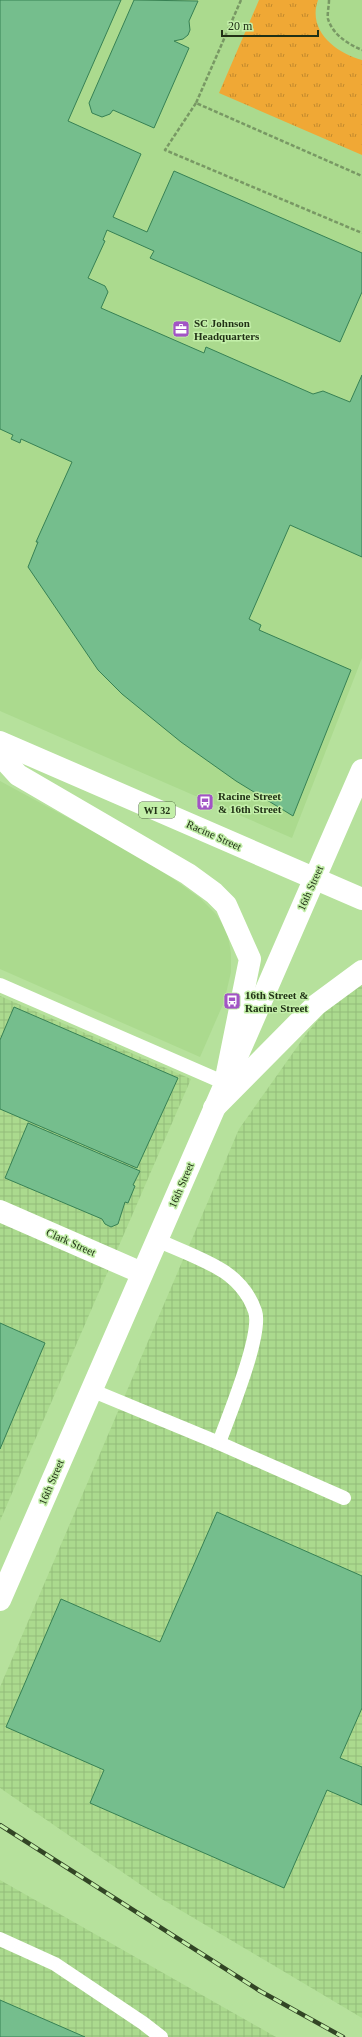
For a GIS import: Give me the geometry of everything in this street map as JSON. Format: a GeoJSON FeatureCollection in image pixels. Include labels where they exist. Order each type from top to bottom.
{"type":"FeatureCollection","features":[{"type":"Feature","properties":{"kind":"street","name":"Racine Street"},"geometry":{"type":"LineString","coordinates":[[0,742],[362,899]]}},
{"type":"Feature","properties":{"kind":"street"},"geometry":{"type":"LineString","coordinates":[[0,755],[18,775],[188,874],[214,893],[226,905],[250,958],[225,1082]]}},
{"type":"Feature","properties":{"kind":"street","name":"16th Street"},"geometry":{"type":"LineString","coordinates":[[0,1600],[362,770]]}},
{"type":"Feature","properties":{"kind":"street"},"geometry":{"type":"LineString","coordinates":[[214,1108],[316,1005],[362,971]]}},
{"type":"Feature","properties":{"kind":"street","name":"Clark Street"},"geometry":{"type":"LineString","coordinates":[[0,1211],[142,1273]]}},
{"type":"Feature","properties":{"kind":"lane"},"geometry":{"type":"LineString","coordinates":[[0,985],[225,1082]]}},
{"type":"Feature","properties":{"kind":"lane"},"geometry":{"type":"LineString","coordinates":[[157,1240],[219,1268],[244,1289],[255,1312],[256,1325],[246,1368],[219,1443]]}},
{"type":"Feature","properties":{"kind":"lane"},"geometry":{"type":"LineString","coordinates":[[91,1390],[219,1443],[344,1498]]}},
{"type":"Feature","properties":{"kind":"lane"},"geometry":{"type":"LineString","coordinates":[[0,1940],[55,1964],[143,2023],[161,2037]]}},
{"type":"Feature","properties":{"kind":"path"},"geometry":{"type":"LineString","coordinates":[[241,0],[196,104],[165,150],[362,233]]}},
{"type":"Feature","properties":{"kind":"path"},"geometry":{"type":"LineString","coordinates":[[329,0],[328,18],[336,33],[348,44],[362,50]]}},
{"type":"Feature","properties":{"kind":"path"},"geometry":{"type":"LineString","coordinates":[[196,104],[362,176]]}},
{"type":"Feature","properties":{"kind":"shaded area","name":"SC Johnson Headquarters"},"geometry":{"type":"Polygon","coordinates":[[[0,0],[362,0],[362,658],[292,838],[0,711],[0,0]]]}},
{"type":"Feature","properties":{"kind":"shaded area"},"geometry":{"type":"Polygon","coordinates":[[[0,781],[131,852],[200,898],[216,914],[227,931],[231,953],[231,972],[224,1002],[200,1057],[0,969],[0,781]]]}},
{"type":"Feature","properties":{"kind":"shaded area"},"geometry":{"type":"Polygon","coordinates":[[[362,984],[362,2018],[160,1898],[0,1788],[0,1687],[239,1129],[307,1033],[335,1000],[362,984]]]}},
{"type":"Feature","properties":{"kind":"shaded area"},"geometry":{"type":"Polygon","coordinates":[[[0,996],[191,1079],[0,1521],[0,996]]]}},
{"type":"Feature","properties":{"kind":"shaded area"},"geometry":{"type":"Polygon","coordinates":[[[0,1880],[216,2003],[276,2037],[0,2037],[0,1880]]]}},
{"type":"Feature","properties":{"kind":"green space"},"geometry":{"type":"Polygon","coordinates":[[[259,0],[318,0],[316,11],[320,31],[334,46],[352,57],[362,60],[362,155],[219,93],[259,0]]]}},
{"type":"Feature","properties":{"kind":"building"},"geometry":{"type":"Polygon","coordinates":[[[0,0],[121,0],[68,121],[141,154],[113,217],[147,232],[174,171],[362,253],[362,292],[340,342],[150,258],[154,251],[107,230],[103,240],[105,241],[88,278],[105,286],[108,292],[101,308],[204,353],[206,347],[313,394],[323,391],[350,402],[362,375],[362,557],[290,525],[249,619],[261,625],[259,630],[351,670],[293,816],[236,781],[181,742],[122,694],[98,670],[28,567],[38,542],[36,542],[72,462],[21,439],[20,443],[11,439],[13,435],[0,429],[0,0]]]}},
{"type":"Feature","properties":{"kind":"building"},"geometry":{"type":"Polygon","coordinates":[[[134,0],[198,1],[189,21],[190,30],[188,35],[183,39],[174,41],[189,48],[154,128],[113,110],[110,114],[102,117],[92,113],[89,103],[134,0]]]}},
{"type":"Feature","properties":{"kind":"building"},"geometry":{"type":"Polygon","coordinates":[[[14,1007],[178,1078],[137,1168],[0,1109],[0,1040],[14,1007]]]}},
{"type":"Feature","properties":{"kind":"building"},"geometry":{"type":"Polygon","coordinates":[[[28,1123],[140,1171],[133,1185],[135,1186],[128,1203],[125,1202],[118,1224],[111,1227],[105,1224],[102,1219],[5,1178],[28,1123]]]}},
{"type":"Feature","properties":{"kind":"building"},"geometry":{"type":"Polygon","coordinates":[[[0,1323],[45,1343],[0,1449],[0,1323]]]}},
{"type":"Feature","properties":{"kind":"building"},"geometry":{"type":"Polygon","coordinates":[[[217,1512],[362,1576],[362,1708],[340,1758],[362,1767],[362,1805],[327,1790],[284,1888],[90,1803],[104,1770],[6,1727],[61,1599],[160,1642],[217,1512]]]}},
{"type":"Feature","properties":{"kind":"building"},"geometry":{"type":"Polygon","coordinates":[[[0,2000],[85,2037],[0,2037],[0,2000]]]}},
{"type":"Feature","properties":{"kind":"railway"},"geometry":{"type":"LineString","coordinates":[[0,1825],[260,1991],[343,2037]]}},
{"type":"Feature","properties":{"kind":"place","name":"SC Johnson Headquarters"},"geometry":{"type":"Point","coordinates":[181,329]}},
{"type":"Feature","properties":{"kind":"place","name":"Racine Street & 16th Street"},"geometry":{"type":"Point","coordinates":[205,802]}},
{"type":"Feature","properties":{"kind":"place","name":"16th Street & Racine Street"},"geometry":{"type":"Point","coordinates":[232,1001]}}]}
